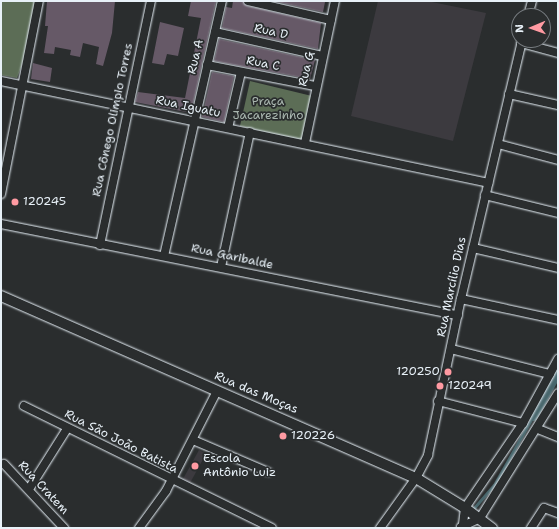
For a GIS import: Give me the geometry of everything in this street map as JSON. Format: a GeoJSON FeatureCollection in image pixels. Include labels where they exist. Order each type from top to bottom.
{"type":"FeatureCollection","features":[{"type":"Feature","properties":{"kind":"street"},"geometry":{"type":"LineString","coordinates":[[1,194],[39,1]]}},
{"type":"Feature","properties":{"kind":"street","name":"Rua Cônego Olimpio Torres"},"geometry":{"type":"LineString","coordinates":[[100,245],[127,107],[151,1]]}},
{"type":"Feature","properties":{"kind":"street","name":"Rua A"},"geometry":{"type":"LineString","coordinates":[[164,256],[222,1]]}},
{"type":"Feature","properties":{"kind":"street"},"geometry":{"type":"LineString","coordinates":[[248,1],[331,20]]}},
{"type":"Feature","properties":{"kind":"street","name":"Rua G"},"geometry":{"type":"LineString","coordinates":[[304,143],[315,86],[335,1]]}},
{"type":"Feature","properties":{"kind":"street","name":"Rua D"},"geometry":{"type":"LineString","coordinates":[[215,32],[322,56]]}},
{"type":"Feature","properties":{"kind":"street","name":"Rua Marcílio Dias"},"geometry":{"type":"LineString","coordinates":[[380,528],[416,478],[428,455],[438,401],[451,349],[461,299],[520,48]]}},
{"type":"Feature","properties":{"kind":"street"},"geometry":{"type":"LineString","coordinates":[[544,48],[558,52]]}},
{"type":"Feature","properties":{"kind":"street","name":"Rua C"},"geometry":{"type":"LineString","coordinates":[[207,65],[315,86]]}},
{"type":"Feature","properties":{"kind":"street"},"geometry":{"type":"LineString","coordinates":[[228,128],[241,72]]}},
{"type":"Feature","properties":{"kind":"street","name":"Rua Iguatu"},"geometry":{"type":"LineString","coordinates":[[1,81],[195,120],[488,183]]}},
{"type":"Feature","properties":{"kind":"street"},"geometry":{"type":"LineString","coordinates":[[509,94],[558,105]]}},
{"type":"Feature","properties":{"kind":"street"},"geometry":{"type":"LineString","coordinates":[[221,267],[250,132]]}},
{"type":"Feature","properties":{"kind":"street"},"geometry":{"type":"LineString","coordinates":[[498,144],[558,160]]}},
{"type":"Feature","properties":{"kind":"street"},"geometry":{"type":"LineString","coordinates":[[485,195],[558,213]]}},
{"type":"Feature","properties":{"kind":"street","name":"Rua Garibalde"},"geometry":{"type":"LineString","coordinates":[[1,224],[100,245],[221,267],[458,315]]}},
{"type":"Feature","properties":{"kind":"street"},"geometry":{"type":"LineString","coordinates":[[473,248],[558,268]]}},
{"type":"Feature","properties":{"kind":"street","name":"Rua das Moças"},"geometry":{"type":"LineString","coordinates":[[1,296],[416,478],[465,508],[492,528]]}},
{"type":"Feature","properties":{"kind":"street"},"geometry":{"type":"LineString","coordinates":[[461,299],[558,320]]}},
{"type":"Feature","properties":{"kind":"street"},"geometry":{"type":"LineString","coordinates":[[451,349],[550,374]]}},
{"type":"Feature","properties":{"kind":"street"},"geometry":{"type":"LineString","coordinates":[[462,526],[465,508],[523,422],[558,359]]}},
{"type":"Feature","properties":{"kind":"street"},"geometry":{"type":"LineString","coordinates":[[139,528],[172,481],[217,392]]}},
{"type":"Feature","properties":{"kind":"street"},"geometry":{"type":"LineString","coordinates":[[462,526],[480,518],[538,429],[558,393]]}},
{"type":"Feature","properties":{"kind":"street"},"geometry":{"type":"LineString","coordinates":[[438,401],[523,422]]}},
{"type":"Feature","properties":{"kind":"street","name":"Rua São João Batista"},"geometry":{"type":"LineString","coordinates":[[24,406],[172,481],[272,528]]}},
{"type":"Feature","properties":{"kind":"street"},"geometry":{"type":"LineString","coordinates":[[28,490],[67,429]]}},
{"type":"Feature","properties":{"kind":"street"},"geometry":{"type":"LineString","coordinates":[[538,429],[558,437]]}},
{"type":"Feature","properties":{"kind":"street"},"geometry":{"type":"LineString","coordinates":[[193,440],[268,472]]}},
{"type":"Feature","properties":{"kind":"street","name":"Rua Cratem"},"geometry":{"type":"LineString","coordinates":[[4,464],[64,528]]}},
{"type":"Feature","properties":{"kind":"street"},"geometry":{"type":"LineString","coordinates":[[530,528],[544,508],[558,513]]}},
{"type":"Feature","properties":{"kind":"shaded area"},"geometry":{"type":"Polygon","coordinates":[[[378,1],[427,1],[486,13],[453,141],[351,116],[378,1]]]}},
{"type":"Feature","properties":{"kind":"shaded area","name":"Escola Antônio Luiz"},"geometry":{"type":"Polygon","coordinates":[[[199,450],[206,454],[190,483],[183,479],[199,450]]]}},
{"type":"Feature","properties":{"kind":"green space"},"geometry":{"type":"Polygon","coordinates":[[[1,1],[36,1],[23,62],[17,78],[1,75],[1,1]]]}},
{"type":"Feature","properties":{"kind":"green space","name":"Praça Jacarezinho"},"geometry":{"type":"Polygon","coordinates":[[[250,81],[312,96],[302,141],[240,126],[250,81]]]}},
{"type":"Feature","properties":{"kind":"building"},"geometry":{"type":"Polygon","coordinates":[[[47,1],[115,1],[112,33],[103,66],[96,64],[99,47],[83,43],[80,57],[70,55],[71,50],[55,47],[54,54],[44,53],[48,26],[45,26],[47,1]]]}},
{"type":"Feature","properties":{"kind":"building"},"geometry":{"type":"Polygon","coordinates":[[[191,1],[216,1],[191,113],[135,102],[138,92],[185,98],[201,18],[188,16],[191,1]]]}},
{"type":"Feature","properties":{"kind":"building"},"geometry":{"type":"Polygon","coordinates":[[[233,1],[243,1],[247,6],[321,23],[318,49],[222,28],[226,7],[232,8],[233,1]]]}},
{"type":"Feature","properties":{"kind":"building"},"geometry":{"type":"Polygon","coordinates":[[[273,1],[317,1],[325,2],[323,12],[273,1]]]}},
{"type":"Feature","properties":{"kind":"building"},"geometry":{"type":"Polygon","coordinates":[[[160,22],[184,28],[178,56],[167,54],[164,65],[152,63],[160,22]]]}},
{"type":"Feature","properties":{"kind":"building"},"geometry":{"type":"Polygon","coordinates":[[[219,39],[315,60],[310,79],[214,61],[219,39]]]}},
{"type":"Feature","properties":{"kind":"building"},"geometry":{"type":"Polygon","coordinates":[[[33,63],[52,68],[50,82],[31,79],[33,63]]]}},
{"type":"Feature","properties":{"kind":"building"},"geometry":{"type":"Polygon","coordinates":[[[212,72],[234,76],[224,122],[202,117],[212,72]]]}},
{"type":"Feature","properties":{"kind":"waterway"},"geometry":{"type":"LineString","coordinates":[[533,416],[558,371]]}},
{"type":"Feature","properties":{"kind":"waterway"},"geometry":{"type":"LineString","coordinates":[[473,509],[494,485],[533,416]]}},
{"type":"Feature","properties":{"kind":"place","name":"120245"},"geometry":{"type":"Point","coordinates":[15,202]}},
{"type":"Feature","properties":{"kind":"place","name":"120250"},"geometry":{"type":"Point","coordinates":[448,372]}},
{"type":"Feature","properties":{"kind":"place","name":"120249"},"geometry":{"type":"Point","coordinates":[440,386]}},
{"type":"Feature","properties":{"kind":"place","name":"120226"},"geometry":{"type":"Point","coordinates":[283,436]}},
{"type":"Feature","properties":{"kind":"place","name":"Escola Antônio Luiz"},"geometry":{"type":"Point","coordinates":[195,466]}}]}
